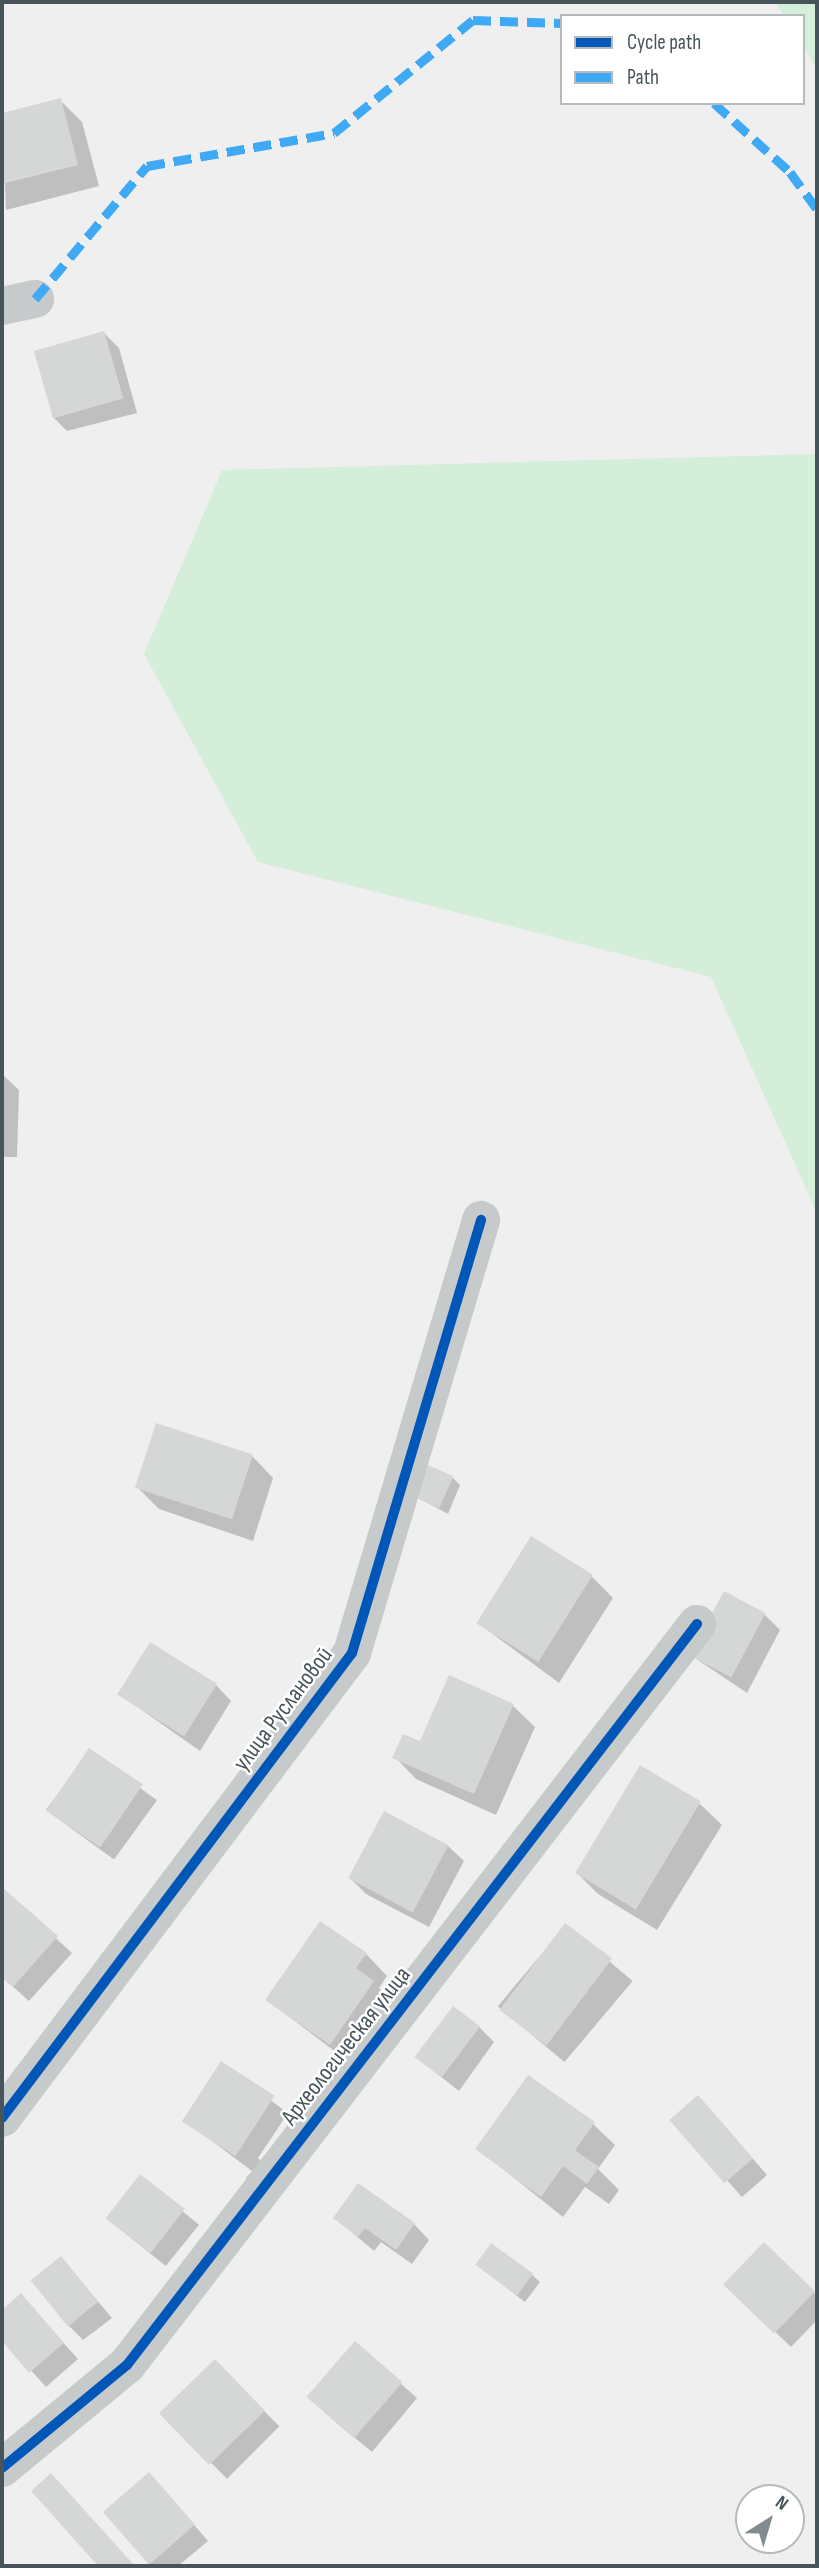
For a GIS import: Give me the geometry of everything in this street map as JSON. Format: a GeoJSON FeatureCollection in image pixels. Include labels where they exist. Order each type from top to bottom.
{"type":"FeatureCollection","features":[{"type":"Feature","properties":{"kind":"street","name":"улица Руслановой"},"geometry":{"type":"LineString","coordinates":[[2,2118],[352,1653],[481,1220]]}},
{"type":"Feature","properties":{"kind":"street","name":"Археологическая улица"},"geometry":{"type":"LineString","coordinates":[[2,2468],[127,2365],[697,1624]]}},
{"type":"Feature","properties":{"kind":"green space"},"geometry":{"type":"Polygon","coordinates":[[[775,2],[817,2],[817,68],[805,49],[805,14],[783,14],[775,2]]]}},
{"type":"Feature","properties":{"kind":"green space"},"geometry":{"type":"Polygon","coordinates":[[[817,454],[817,1213],[711,977],[258,862],[144,654],[222,470],[817,454]]]}},
{"type":"Feature","properties":{"kind":"building"},"geometry":{"type":"Polygon","coordinates":[[[61,98],[78,165],[2,184],[2,113],[61,98]]]}},
{"type":"Feature","properties":{"kind":"building"},"geometry":{"type":"Polygon","coordinates":[[[104,331],[123,398],[53,418],[34,351],[104,331]]]}},
{"type":"Feature","properties":{"kind":"building"},"geometry":{"type":"Polygon","coordinates":[[[156,1423],[253,1455],[232,1519],[135,1488],[156,1423]]]}},
{"type":"Feature","properties":{"kind":"building"},"geometry":{"type":"Polygon","coordinates":[[[426,1464],[453,1476],[439,1508],[412,1496],[426,1464]]]}},
{"type":"Feature","properties":{"kind":"building"},"geometry":{"type":"Polygon","coordinates":[[[531,1536],[593,1575],[538,1662],[476,1623],[531,1536]]]}},
{"type":"Feature","properties":{"kind":"building"},"geometry":{"type":"Polygon","coordinates":[[[724,1591],[765,1613],[731,1678],[690,1655],[724,1591]]]}},
{"type":"Feature","properties":{"kind":"building"},"geometry":{"type":"Polygon","coordinates":[[[150,1642],[217,1684],[184,1736],[117,1695],[150,1642]]]}},
{"type":"Feature","properties":{"kind":"building"},"geometry":{"type":"Polygon","coordinates":[[[449,1675],[514,1704],[474,1794],[392,1758],[403,1734],[420,1741],[449,1675]]]}},
{"type":"Feature","properties":{"kind":"building"},"geometry":{"type":"Polygon","coordinates":[[[89,1748],[143,1784],[100,1847],[47,1811],[89,1748]]]}},
{"type":"Feature","properties":{"kind":"building"},"geometry":{"type":"Polygon","coordinates":[[[640,1765],[701,1802],[636,1910],[575,1873],[640,1765]]]}},
{"type":"Feature","properties":{"kind":"building"},"geometry":{"type":"Polygon","coordinates":[[[384,1811],[448,1845],[413,1912],[348,1878],[384,1811]]]}},
{"type":"Feature","properties":{"kind":"building"},"geometry":{"type":"Polygon","coordinates":[[[3,1888],[58,1936],[13,1987],[2,1978],[3,1888]]]}},
{"type":"Feature","properties":{"kind":"building"},"geometry":{"type":"Polygon","coordinates":[[[320,1921],[367,1953],[356,1968],[374,1981],[330,2045],[265,2000],[320,1921]]]}},
{"type":"Feature","properties":{"kind":"building"},"geometry":{"type":"Polygon","coordinates":[[[565,1923],[612,1959],[547,2046],[499,2010],[565,1923]]]}},
{"type":"Feature","properties":{"kind":"building"},"geometry":{"type":"Polygon","coordinates":[[[453,2006],[480,2026],[442,2078],[414,2057],[453,2006]]]}},
{"type":"Feature","properties":{"kind":"building"},"geometry":{"type":"Polygon","coordinates":[[[221,2061],[275,2096],[235,2156],[182,2121],[221,2061]]]}},
{"type":"Feature","properties":{"kind":"building"},"geometry":{"type":"Polygon","coordinates":[[[528,2075],[595,2122],[575,2150],[599,2167],[587,2184],[563,2166],[541,2197],[475,2149],[528,2075]]]}},
{"type":"Feature","properties":{"kind":"building"},"geometry":{"type":"Polygon","coordinates":[[[698,2095],[753,2158],[724,2183],[669,2120],[698,2095]]]}},
{"type":"Feature","properties":{"kind":"building"},"geometry":{"type":"Polygon","coordinates":[[[140,2174],[185,2209],[150,2253],[106,2218],[140,2174]]]}},
{"type":"Feature","properties":{"kind":"building"},"geometry":{"type":"Polygon","coordinates":[[[358,2183],[415,2223],[396,2250],[365,2228],[358,2237],[333,2218],[358,2183]]]}},
{"type":"Feature","properties":{"kind":"building"},"geometry":{"type":"Polygon","coordinates":[[[764,2242],[815,2291],[774,2334],[723,2284],[764,2242]]]}},
{"type":"Feature","properties":{"kind":"building"},"geometry":{"type":"Polygon","coordinates":[[[491,2243],[533,2274],[517,2295],[475,2265],[491,2243]]]}},
{"type":"Feature","properties":{"kind":"building"},"geometry":{"type":"Polygon","coordinates":[[[61,2256],[98,2302],[68,2326],[31,2281],[61,2256]]]}},
{"type":"Feature","properties":{"kind":"building"},"geometry":{"type":"Polygon","coordinates":[[[21,2293],[64,2343],[29,2373],[2,2341],[2,2310],[21,2293]]]}},
{"type":"Feature","properties":{"kind":"building"},"geometry":{"type":"Polygon","coordinates":[[[355,2341],[403,2382],[354,2438],[306,2397],[355,2341]]]}},
{"type":"Feature","properties":{"kind":"building"},"geometry":{"type":"Polygon","coordinates":[[[215,2359],[265,2411],[209,2465],[159,2413],[215,2359]]]}},
{"type":"Feature","properties":{"kind":"building"},"geometry":{"type":"Polygon","coordinates":[[[149,2472],[195,2525],[149,2565],[103,2512],[149,2472]]]}},
{"type":"Feature","properties":{"kind":"building"},"geometry":{"type":"Polygon","coordinates":[[[51,2473],[135,2566],[98,2566],[31,2491],[51,2473]]]}},
{"type":"Feature","properties":{"kind":"marked path"},"geometry":{"type":"LineString","coordinates":[[35,299],[147,166],[334,133],[473,20],[560,23]]}},
{"type":"Feature","properties":{"kind":"marked path"},"geometry":{"type":"LineString","coordinates":[[716,105],[790,172],[817,209]]}},
{"type":"Feature","properties":{"kind":"cycle path"},"geometry":{"type":"LineString","coordinates":[[2,2118],[352,1653],[481,1220]]}},
{"type":"Feature","properties":{"kind":"cycle path"},"geometry":{"type":"LineString","coordinates":[[2,2468],[127,2365],[697,1624]]}}]}
